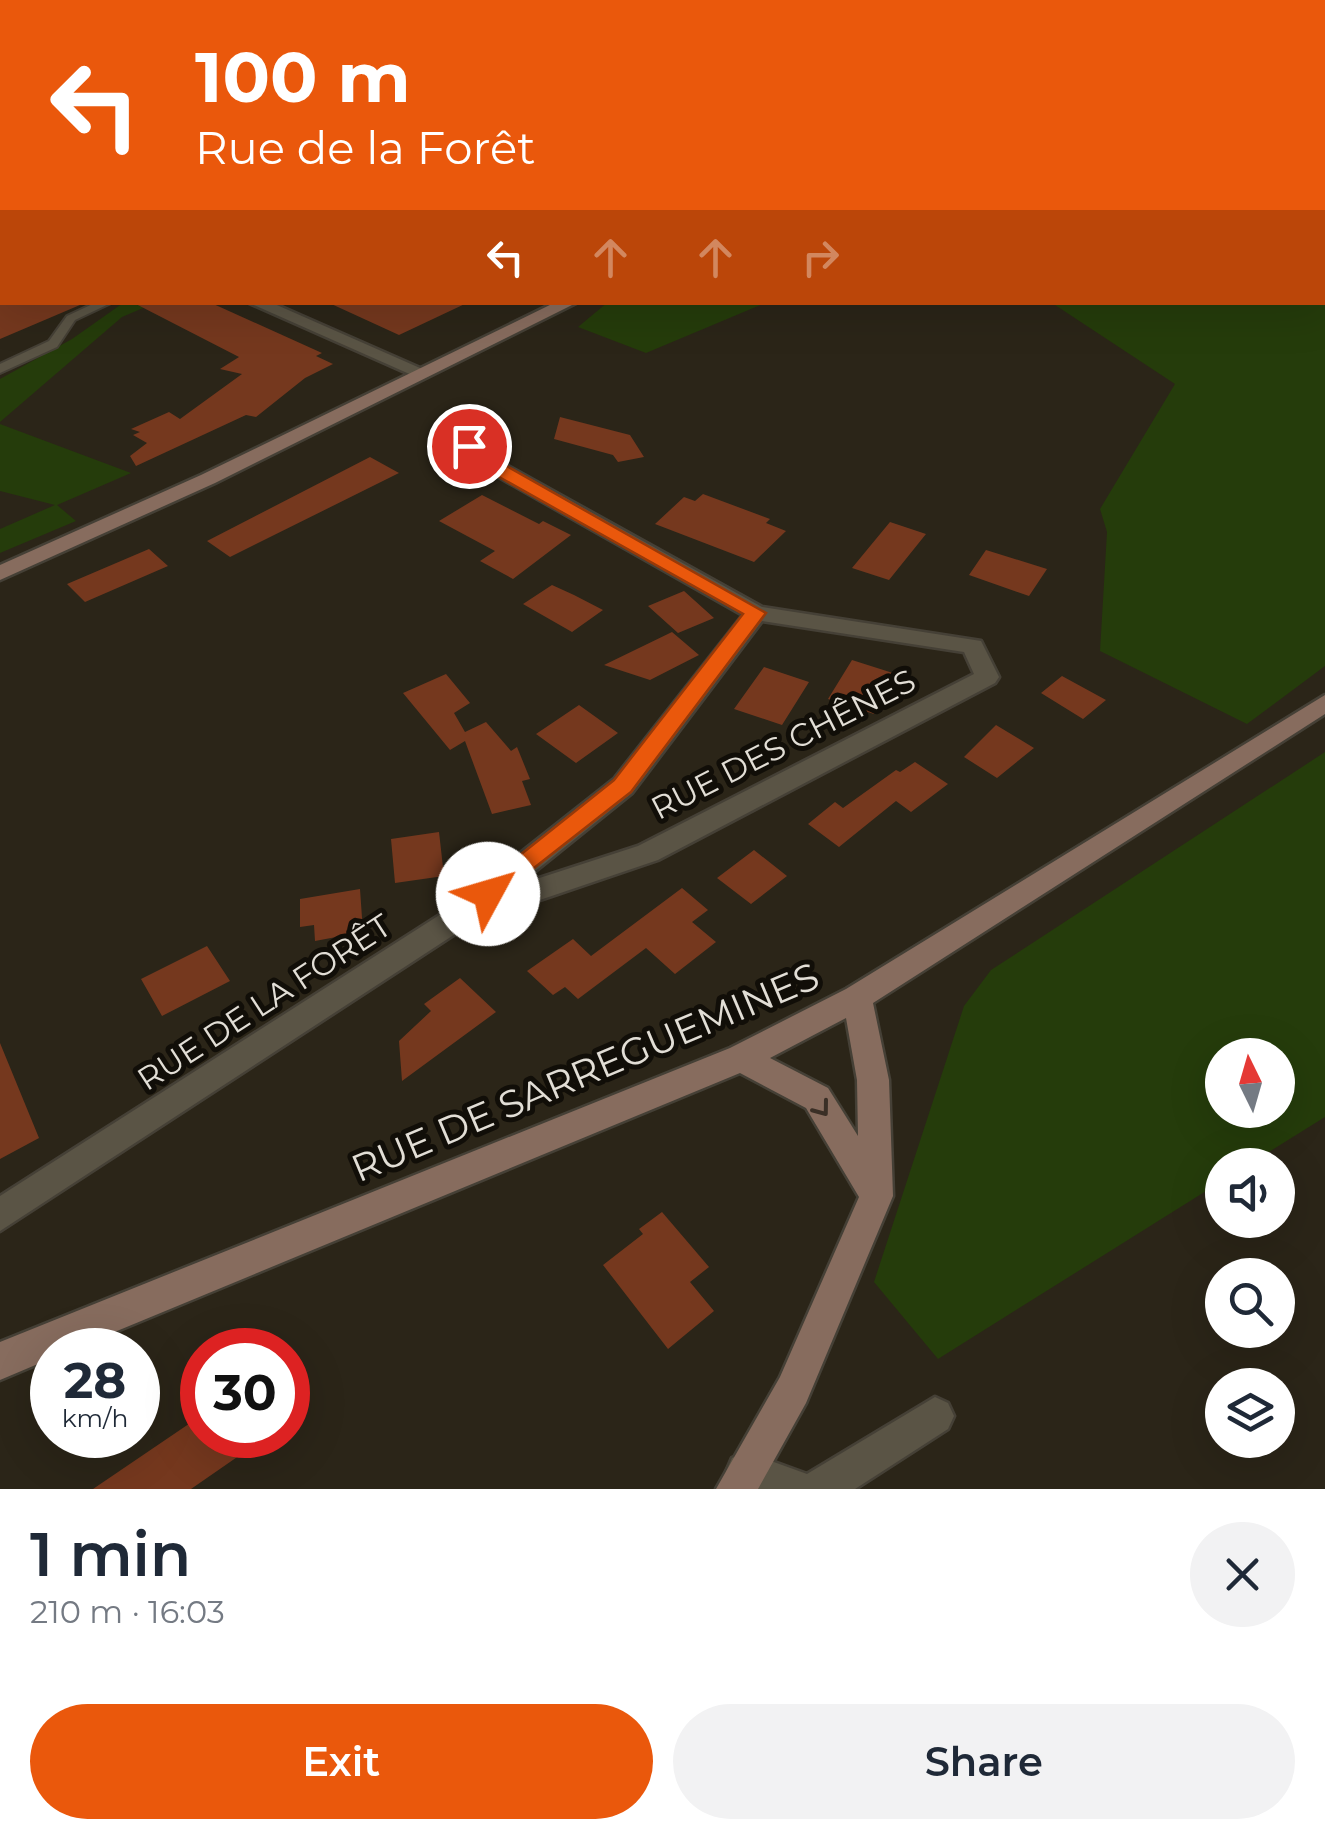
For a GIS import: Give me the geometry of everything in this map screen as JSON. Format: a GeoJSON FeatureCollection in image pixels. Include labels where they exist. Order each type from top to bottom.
{"type":"FeatureCollection","features":[{"type":"Feature","properties":{"kind":"highway"},"geometry":{"type":"LineString","coordinates":[[0,14],[0,22]]}},
{"type":"Feature","properties":{"kind":"main road"},"geometry":{"type":"LineString","coordinates":[[0,573],[208,479],[564,305]]}},
{"type":"Feature","properties":{"kind":"main road","name":"RUE DE SARREGUEMINES"},"geometry":{"type":"LineString","coordinates":[[0,1361],[741,1058],[857,998],[1325,704]]}},
{"type":"Feature","properties":{"kind":"main road"},"geometry":{"type":"LineString","coordinates":[[741,1481],[793,1390],[876,1196],[873,1080],[857,998]]}},
{"type":"Feature","properties":{"kind":"main road"},"geometry":{"type":"LineString","coordinates":[[741,1058],[817,1098],[876,1196]]}},
{"type":"Feature","properties":{"kind":"street"},"geometry":{"type":"LineString","coordinates":[[262,305],[420,372]]}},
{"type":"Feature","properties":{"kind":"street"},"geometry":{"type":"LineString","coordinates":[[469,446],[490,464],[756,613]]}},
{"type":"Feature","properties":{"kind":"street","name":"RUE DES CHÊNES"},"geometry":{"type":"LineString","coordinates":[[462,916],[648,853],[987,677],[972,646],[756,613]]}},
{"type":"Feature","properties":{"kind":"street","name":"RUE DE LA FORÊT"},"geometry":{"type":"LineString","coordinates":[[0,1215],[462,916],[622,786],[756,613]]}},
{"type":"Feature","properties":{"kind":"street"},"geometry":{"type":"LineString","coordinates":[[819,1489],[936,1416]]}},
{"type":"Feature","properties":{"kind":"street"},"geometry":{"type":"LineString","coordinates":[[741,1481],[795,1489]]}},
{"type":"Feature","properties":{"kind":"lane"},"geometry":{"type":"LineString","coordinates":[[0,369],[54,344],[70,318],[101,305]]}},
{"type":"Feature","properties":{"kind":"green space"},"geometry":{"type":"Polygon","coordinates":[[[120,305],[150,305],[122,317],[0,422],[0,379],[72,339],[120,305]]]}},
{"type":"Feature","properties":{"kind":"green space"},"geometry":{"type":"Polygon","coordinates":[[[604,305],[760,305],[646,353],[578,327],[604,305]]]}},
{"type":"Feature","properties":{"kind":"green space"},"geometry":{"type":"Polygon","coordinates":[[[1055,305],[1325,305],[1325,666],[1247,724],[1100,651],[1107,532],[1100,509],[1175,384],[1055,305]]]}},
{"type":"Feature","properties":{"kind":"green space"},"geometry":{"type":"Polygon","coordinates":[[[0,424],[131,473],[57,505],[76,521],[0,553],[0,529],[55,505],[0,491],[0,424]]]}},
{"type":"Feature","properties":{"kind":"green space"},"geometry":{"type":"Polygon","coordinates":[[[1325,752],[1325,1117],[1275,1148],[1205,1148],[1205,1192],[938,1359],[874,1282],[964,1006],[991,970],[1325,752]]]}},
{"type":"Feature","properties":{"kind":"building"},"geometry":{"type":"Polygon","coordinates":[[[0,305],[80,305],[0,339],[0,305]]]}},
{"type":"Feature","properties":{"kind":"building"},"geometry":{"type":"Polygon","coordinates":[[[138,305],[216,305],[322,353],[316,356],[333,364],[305,378],[256,417],[246,415],[136,466],[130,456],[147,443],[133,435],[140,432],[131,429],[169,412],[180,419],[242,374],[220,369],[239,357],[138,305]]]}},
{"type":"Feature","properties":{"kind":"building"},"geometry":{"type":"Polygon","coordinates":[[[334,305],[463,305],[399,335],[334,305]]]}},
{"type":"Feature","properties":{"kind":"building"},"geometry":{"type":"Polygon","coordinates":[[[560,417],[630,435],[644,457],[618,462],[613,455],[554,439],[560,417]]]}},
{"type":"Feature","properties":{"kind":"building"},"geometry":{"type":"Polygon","coordinates":[[[370,457],[399,473],[230,557],[207,541],[370,457]]]}},
{"type":"Feature","properties":{"kind":"building"},"geometry":{"type":"Polygon","coordinates":[[[703,494],[770,519],[766,523],[786,531],[754,562],[655,524],[684,497],[695,501],[703,494]]]}},
{"type":"Feature","properties":{"kind":"building"},"geometry":{"type":"Polygon","coordinates":[[[482,495],[539,524],[543,521],[571,535],[513,579],[480,561],[495,551],[439,521],[482,495]]]}},
{"type":"Feature","properties":{"kind":"building"},"geometry":{"type":"Polygon","coordinates":[[[890,522],[926,534],[889,580],[852,568],[890,522]]]}},
{"type":"Feature","properties":{"kind":"building"},"geometry":{"type":"Polygon","coordinates":[[[149,549],[168,566],[85,602],[67,584],[149,549]]]}},
{"type":"Feature","properties":{"kind":"building"},"geometry":{"type":"Polygon","coordinates":[[[986,550],[1047,569],[1029,596],[969,575],[986,550]]]}},
{"type":"Feature","properties":{"kind":"building"},"geometry":{"type":"Polygon","coordinates":[[[552,585],[603,610],[572,632],[523,604],[552,585]]]}},
{"type":"Feature","properties":{"kind":"building"},"geometry":{"type":"Polygon","coordinates":[[[684,591],[714,618],[678,633],[648,606],[684,591]]]}},
{"type":"Feature","properties":{"kind":"building"},"geometry":{"type":"Polygon","coordinates":[[[672,632],[699,655],[650,680],[604,665],[672,632]]]}},
{"type":"Feature","properties":{"kind":"building"},"geometry":{"type":"Polygon","coordinates":[[[852,660],[896,674],[874,714],[828,699],[852,660]]]}},
{"type":"Feature","properties":{"kind":"building"},"geometry":{"type":"Polygon","coordinates":[[[764,667],[809,682],[782,725],[734,709],[764,667]]]}},
{"type":"Feature","properties":{"kind":"building"},"geometry":{"type":"Polygon","coordinates":[[[446,674],[470,703],[454,713],[465,732],[486,722],[511,751],[517,747],[530,779],[522,781],[531,805],[492,814],[465,741],[450,750],[403,693],[446,674]]]}},
{"type":"Feature","properties":{"kind":"building"},"geometry":{"type":"Polygon","coordinates":[[[1062,676],[1106,700],[1083,719],[1041,693],[1062,676]]]}},
{"type":"Feature","properties":{"kind":"building"},"geometry":{"type":"Polygon","coordinates":[[[579,705],[618,733],[576,763],[536,734],[579,705]]]}},
{"type":"Feature","properties":{"kind":"building"},"geometry":{"type":"Polygon","coordinates":[[[996,725],[1034,748],[997,778],[964,757],[996,725]]]}},
{"type":"Feature","properties":{"kind":"building"},"geometry":{"type":"Polygon","coordinates":[[[915,762],[948,784],[911,812],[896,801],[839,847],[808,824],[835,802],[843,808],[896,770],[900,772],[915,762]]]}},
{"type":"Feature","properties":{"kind":"building"},"geometry":{"type":"Polygon","coordinates":[[[439,832],[444,876],[395,883],[391,839],[439,832]]]}},
{"type":"Feature","properties":{"kind":"building"},"geometry":{"type":"Polygon","coordinates":[[[754,850],[787,876],[751,904],[717,878],[754,850]]]}},
{"type":"Feature","properties":{"kind":"building"},"geometry":{"type":"Polygon","coordinates":[[[682,888],[708,910],[692,922],[716,942],[675,974],[646,948],[578,999],[565,987],[553,995],[527,971],[573,939],[591,956],[682,888]]]}},
{"type":"Feature","properties":{"kind":"building"},"geometry":{"type":"Polygon","coordinates":[[[360,889],[363,932],[315,941],[314,925],[300,927],[300,899],[360,889]]]}},
{"type":"Feature","properties":{"kind":"building"},"geometry":{"type":"Polygon","coordinates":[[[207,946],[230,981],[162,1016],[141,979],[207,946]]]}},
{"type":"Feature","properties":{"kind":"building"},"geometry":{"type":"Polygon","coordinates":[[[460,978],[496,1012],[402,1081],[399,1041],[431,1011],[424,1004],[460,978]]]}},
{"type":"Feature","properties":{"kind":"building"},"geometry":{"type":"Polygon","coordinates":[[[0,1043],[39,1138],[0,1159],[0,1043]]]}},
{"type":"Feature","properties":{"kind":"building"},"geometry":{"type":"Polygon","coordinates":[[[662,1212],[709,1267],[690,1282],[714,1311],[668,1349],[603,1265],[643,1234],[639,1229],[662,1212]]]}},
{"type":"Feature","properties":{"kind":"building"},"geometry":{"type":"Polygon","coordinates":[[[180,1430],[180,1458],[236,1458],[191,1489],[93,1489],[139,1458],[160,1458],[160,1444],[180,1430]]]}},
{"type":"Feature","properties":{"kind":"route"},"geometry":{"type":"LineString","coordinates":[[469,446],[490,464],[756,613],[622,786],[488,894]]}}]}
